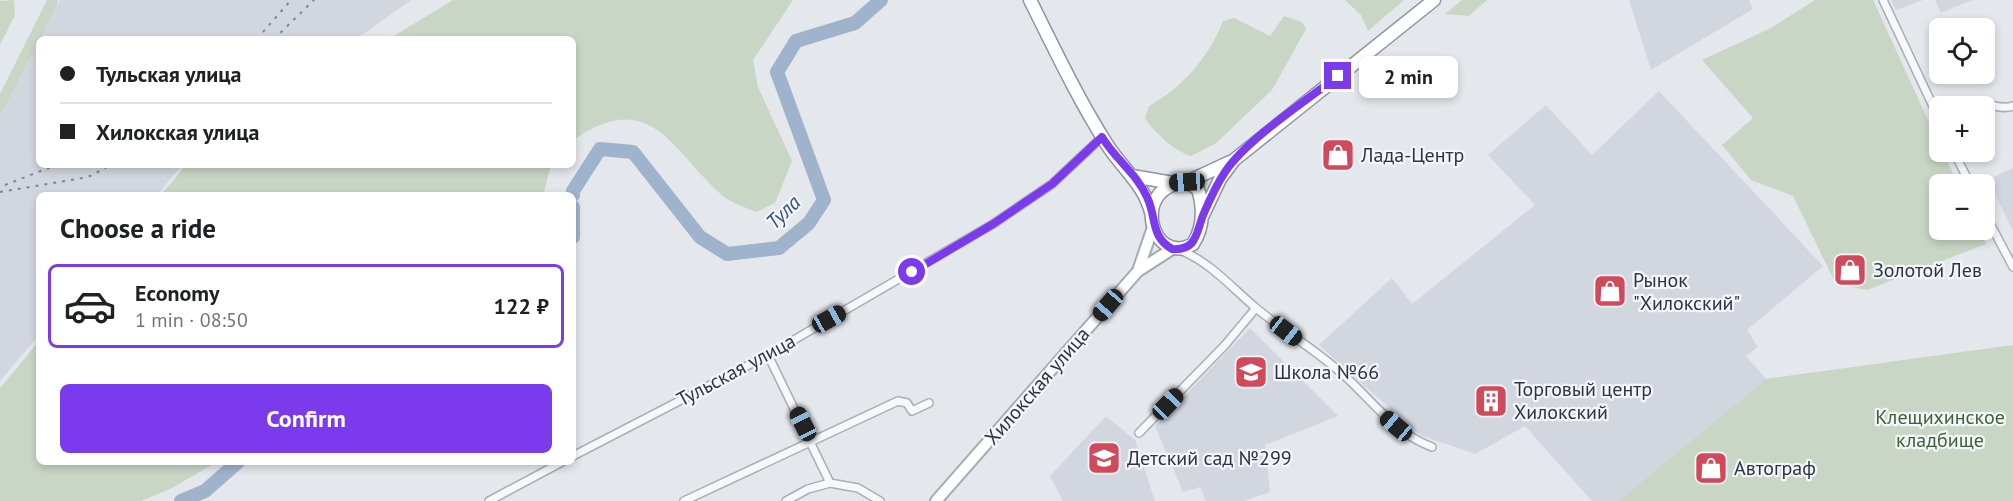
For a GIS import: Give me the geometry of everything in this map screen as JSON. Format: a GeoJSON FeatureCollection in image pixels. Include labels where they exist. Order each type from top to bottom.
{"type":"FeatureCollection","features":[{"type":"Feature","properties":{"kind":"highway"},"geometry":{"type":"LineString","coordinates":[[1030,0],[1102,137],[1148,199],[1157,236],[1176,250],[1193,244],[1197,238],[1203,215],[1220,179],[1234,160]]}},
{"type":"Feature","properties":{"kind":"highway"},"geometry":{"type":"LineString","coordinates":[[1132,176],[1173,183],[1187,182],[1234,160],[1434,0]]}},
{"type":"Feature","properties":{"kind":"highway"},"geometry":{"type":"LineString","coordinates":[[1187,182],[1198,189],[1203,215]]}},
{"type":"Feature","properties":{"kind":"highway"},"geometry":{"type":"LineString","coordinates":[[1152,221],[1157,195],[1173,183]]}},
{"type":"Feature","properties":{"kind":"main road"},"geometry":{"type":"LineString","coordinates":[[1138,271],[1152,221]]}},
{"type":"Feature","properties":{"kind":"main road"},"geometry":{"type":"LineString","coordinates":[[1138,271],[1176,250]]}},
{"type":"Feature","properties":{"kind":"main road","name":"Хилокская улица"},"geometry":{"type":"LineString","coordinates":[[936,501],[1138,271]]}},
{"type":"Feature","properties":{"kind":"street"},"geometry":{"type":"LineString","coordinates":[[1883,0],[1929,99]]}},
{"type":"Feature","properties":{"kind":"street"},"geometry":{"type":"LineString","coordinates":[[1995,106],[2007,108],[2013,105]]}},
{"type":"Feature","properties":{"kind":"street","name":"Тульская улица"},"geometry":{"type":"LineString","coordinates":[[576,454],[768,355],[993,224],[1052,184],[1102,137]]}},
{"type":"Feature","properties":{"kind":"street"},"geometry":{"type":"LineString","coordinates":[[1995,233],[2013,267]]}},
{"type":"Feature","properties":{"kind":"street"},"geometry":{"type":"LineString","coordinates":[[1197,238],[1200,259]]}},
{"type":"Feature","properties":{"kind":"street"},"geometry":{"type":"LineString","coordinates":[[1176,250],[1200,259],[1256,308],[1347,377],[1380,413],[1412,440],[1432,447]]}},
{"type":"Feature","properties":{"kind":"street"},"geometry":{"type":"LineString","coordinates":[[1139,433],[1225,345],[1256,308]]}},
{"type":"Feature","properties":{"kind":"street"},"geometry":{"type":"LineString","coordinates":[[768,355],[812,441],[830,483]]}},
{"type":"Feature","properties":{"kind":"street"},"geometry":{"type":"LineString","coordinates":[[684,501],[789,449],[812,441],[898,401],[907,403],[912,411],[929,403]]}},
{"type":"Feature","properties":{"kind":"street"},"geometry":{"type":"LineString","coordinates":[[489,501],[556,465]]}},
{"type":"Feature","properties":{"kind":"street"},"geometry":{"type":"LineString","coordinates":[[786,501],[808,489],[830,483],[858,488],[880,501]]}},
{"type":"Feature","properties":{"kind":"shaded area"},"geometry":{"type":"Polygon","coordinates":[[[60,0],[411,0],[360,36],[42,36],[60,0]]]}},
{"type":"Feature","properties":{"kind":"shaded area"},"geometry":{"type":"Polygon","coordinates":[[[1629,0],[1749,0],[1753,9],[1651,70],[1629,0]]]}},
{"type":"Feature","properties":{"kind":"shaded area"},"geometry":{"type":"Polygon","coordinates":[[[1891,0],[1923,0],[1896,10],[1891,0]]]}},
{"type":"Feature","properties":{"kind":"shaded area"},"geometry":{"type":"Polygon","coordinates":[[[1935,0],[1972,0],[1941,13],[1935,0]]]}},
{"type":"Feature","properties":{"kind":"shaded area"},"geometry":{"type":"Polygon","coordinates":[[[36,47],[36,168],[180,168],[160,192],[36,192],[36,339],[0,381],[0,117],[36,47]]]}},
{"type":"Feature","properties":{"kind":"shaded area","name":"Рынок \"Хилокский\""},"geometry":{"type":"Polygon","coordinates":[[[1659,91],[1823,266],[1747,330],[1758,347],[1746,356],[1766,379],[1618,501],[1592,501],[1525,426],[1475,454],[1420,435],[1319,345],[1392,278],[1412,304],[1535,205],[1488,155],[1546,105],[1592,155],[1659,91]]]}},
{"type":"Feature","properties":{"kind":"shaded area"},"geometry":{"type":"Polygon","coordinates":[[[2013,168],[2013,231],[1995,194],[1995,177],[2013,168]]]}},
{"type":"Feature","properties":{"kind":"shaded area","name":"Школа №66"},"geometry":{"type":"Polygon","coordinates":[[[1250,328],[1338,416],[1265,445],[1270,492],[1244,501],[1206,501],[1200,487],[1183,492],[1155,426],[1250,328]]]}},
{"type":"Feature","properties":{"kind":"shaded area","name":"Детский сад №299"},"geometry":{"type":"Polygon","coordinates":[[[1106,416],[1135,440],[1155,501],[1063,501],[1050,476],[1106,416]]]}},
{"type":"Feature","properties":{"kind":"green space"},"geometry":{"type":"Polygon","coordinates":[[[14,0],[15,15],[0,45],[0,1],[14,0]]]}},
{"type":"Feature","properties":{"kind":"green space"},"geometry":{"type":"Polygon","coordinates":[[[47,0],[58,0],[42,36],[36,36],[36,47],[0,117],[0,94],[47,0]]]}},
{"type":"Feature","properties":{"kind":"green space"},"geometry":{"type":"Polygon","coordinates":[[[453,0],[793,0],[753,60],[758,87],[792,161],[775,203],[756,212],[723,196],[674,144],[658,131],[641,122],[622,120],[600,125],[576,138],[576,36],[394,36],[453,0]]]}},
{"type":"Feature","properties":{"kind":"green space"},"geometry":{"type":"Polygon","coordinates":[[[1345,0],[1404,0],[1368,31],[1361,15],[1345,0]]]}},
{"type":"Feature","properties":{"kind":"green space"},"geometry":{"type":"Polygon","coordinates":[[[1462,0],[1487,0],[1469,16],[1445,14],[1462,0]]]}},
{"type":"Feature","properties":{"kind":"green space"},"geometry":{"type":"Polygon","coordinates":[[[1815,0],[1873,0],[1929,122],[1929,162],[1948,162],[1953,174],[1929,174],[1929,240],[1984,240],[1986,244],[1867,290],[1836,284],[1793,196],[1751,180],[1722,145],[1753,118],[1702,60],[1771,28],[1815,0]]]}},
{"type":"Feature","properties":{"kind":"green space"},"geometry":{"type":"Polygon","coordinates":[[[1284,16],[1302,22],[1306,29],[1272,90],[1215,144],[1191,156],[1159,135],[1145,118],[1149,106],[1173,90],[1194,70],[1211,47],[1223,21],[1234,18],[1270,36],[1284,16]]]}},
{"type":"Feature","properties":{"kind":"green space"},"geometry":{"type":"Polygon","coordinates":[[[184,168],[550,168],[544,192],[164,192],[184,168]]]}},
{"type":"Feature","properties":{"kind":"green space"},"geometry":{"type":"Polygon","coordinates":[[[36,345],[36,465],[212,465],[172,488],[141,501],[0,501],[0,388],[36,345]]]}},
{"type":"Feature","properties":{"kind":"green space","name":"Клещихинское кладбище"},"geometry":{"type":"Polygon","coordinates":[[[2013,345],[2013,501],[1618,501],[1766,379],[2013,345]]]}},
{"type":"Feature","properties":{"kind":"waterway","name":"Тула"},"geometry":{"type":"LineString","coordinates":[[573,192],[600,149],[633,152],[700,237],[727,254],[779,248],[809,223],[824,200],[777,72],[796,41],[855,23],[881,0]]}},
{"type":"Feature","properties":{"kind":"waterway","name":"Тула"},"geometry":{"type":"LineString","coordinates":[[181,501],[205,491],[235,465]]}},
{"type":"Feature","properties":{"kind":"railway"},"geometry":{"type":"LineString","coordinates":[[260,36],[291,0]]}},
{"type":"Feature","properties":{"kind":"railway"},"geometry":{"type":"LineString","coordinates":[[277,36],[314,0]]}},
{"type":"Feature","properties":{"kind":"railway"},"geometry":{"type":"LineString","coordinates":[[5,185],[48,168]]}},
{"type":"Feature","properties":{"kind":"railway"},"geometry":{"type":"LineString","coordinates":[[0,192],[88,177],[105,168]]}},
{"type":"Feature","properties":{"kind":"place","name":"Лада-Центр"},"geometry":{"type":"Point","coordinates":[1338,155]}},
{"type":"Feature","properties":{"kind":"place","name":"Золотой Лев"},"geometry":{"type":"Point","coordinates":[1850,270]}},
{"type":"Feature","properties":{"kind":"place","name":"Рынок \"Хилокский\""},"geometry":{"type":"Point","coordinates":[1610,291]}},
{"type":"Feature","properties":{"kind":"place","name":"Школа №66"},"geometry":{"type":"Point","coordinates":[1251,372]}},
{"type":"Feature","properties":{"kind":"place","name":"Торговый центр Хилокский"},"geometry":{"type":"Point","coordinates":[1491,401]}},
{"type":"Feature","properties":{"kind":"place","name":"Детский сад №299"},"geometry":{"type":"Point","coordinates":[1104,458]}},
{"type":"Feature","properties":{"kind":"place","name":"Автограф"},"geometry":{"type":"Point","coordinates":[1711,468]}},
{"type":"Feature","properties":{"kind":"route"},"geometry":{"type":"LineString","coordinates":[[912,272],[993,224],[1052,184],[1102,137],[1143,189],[1148,199],[1157,236],[1172,249],[1186,248],[1197,238],[1203,215],[1220,179],[1234,160],[1338,76]]}}]}
